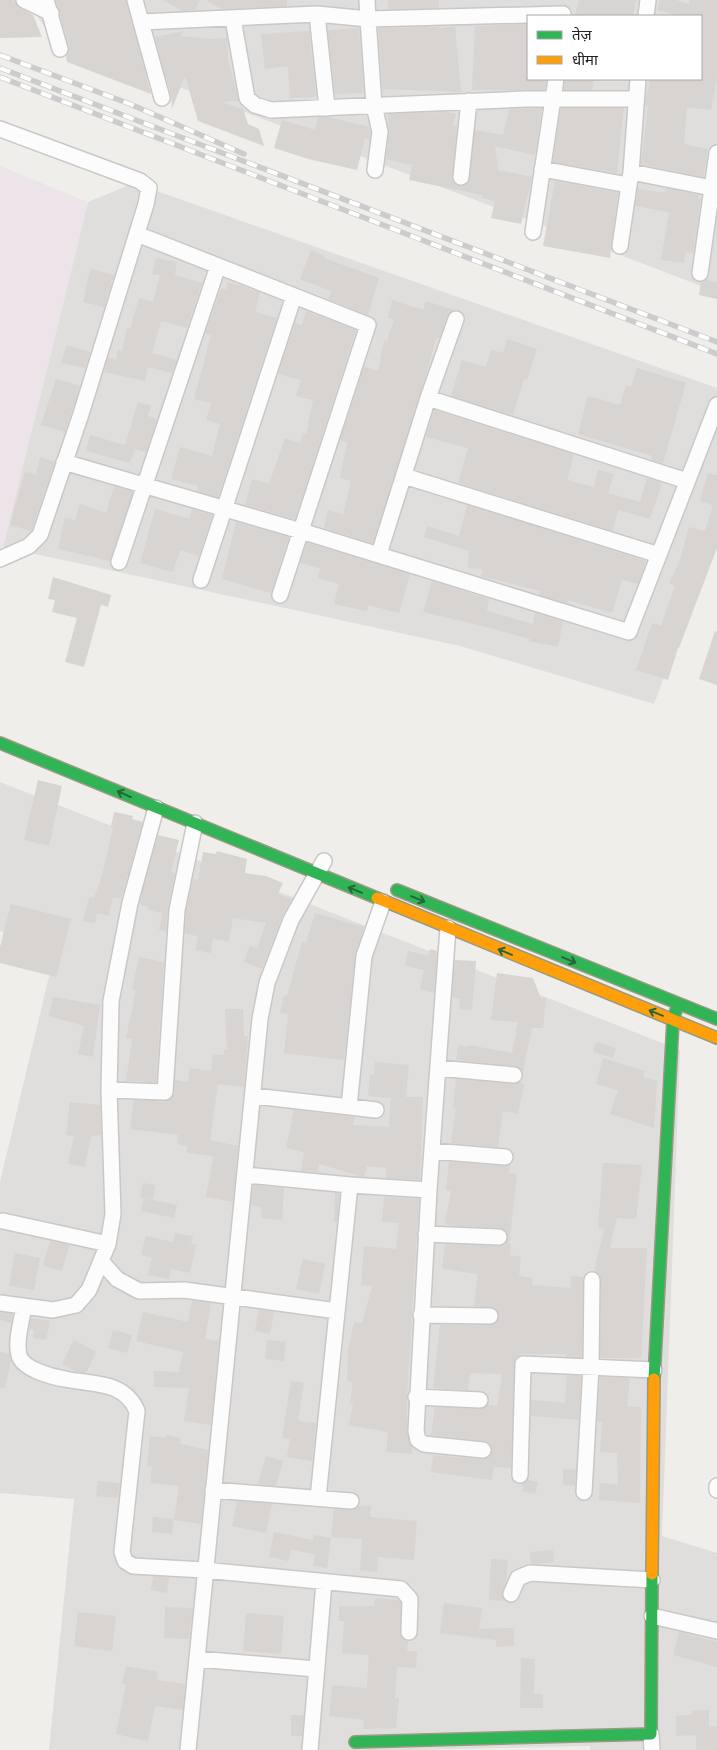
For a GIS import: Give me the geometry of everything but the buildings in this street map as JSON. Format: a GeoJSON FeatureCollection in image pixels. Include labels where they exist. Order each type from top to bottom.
{"type":"FeatureCollection","features":[{"type":"Feature","properties":{"kind":"street"},"geometry":{"type":"LineString","coordinates":[[24,0],[49,6],[60,49]]}},
{"type":"Feature","properties":{"kind":"street"},"geometry":{"type":"LineString","coordinates":[[134,0],[162,98]]}},
{"type":"Feature","properties":{"kind":"street"},"geometry":{"type":"LineString","coordinates":[[366,0],[374,105],[380,132],[375,170]]}},
{"type":"Feature","properties":{"kind":"street"},"geometry":{"type":"LineString","coordinates":[[646,15],[648,0]]}},
{"type":"Feature","properties":{"kind":"street"},"geometry":{"type":"LineString","coordinates":[[141,22],[317,14],[368,19],[564,10]]}},
{"type":"Feature","properties":{"kind":"street"},"geometry":{"type":"LineString","coordinates":[[317,14],[327,108]]}},
{"type":"Feature","properties":{"kind":"street"},"geometry":{"type":"LineString","coordinates":[[232,19],[247,98],[255,104],[271,110],[469,101],[636,99]]}},
{"type":"Feature","properties":{"kind":"street"},"geometry":{"type":"LineString","coordinates":[[533,232],[556,80]]}},
{"type":"Feature","properties":{"kind":"street"},"geometry":{"type":"LineString","coordinates":[[620,246],[630,178],[638,80]]}},
{"type":"Feature","properties":{"kind":"street"},"geometry":{"type":"LineString","coordinates":[[461,176],[469,101]]}},
{"type":"Feature","properties":{"kind":"street"},"geometry":{"type":"LineString","coordinates":[[0,129],[140,181],[149,188],[137,234],[40,534],[29,546],[0,559]]}},
{"type":"Feature","properties":{"kind":"street"},"geometry":{"type":"LineString","coordinates":[[700,272],[717,153]]}},
{"type":"Feature","properties":{"kind":"street"},"geometry":{"type":"LineString","coordinates":[[542,170],[712,188]]}},
{"type":"Feature","properties":{"kind":"street"},"geometry":{"type":"LineString","coordinates":[[137,234],[368,325],[280,595]]}},
{"type":"Feature","properties":{"kind":"street"},"geometry":{"type":"LineString","coordinates":[[119,562],[218,266]]}},
{"type":"Feature","properties":{"kind":"street"},"geometry":{"type":"LineString","coordinates":[[201,580],[294,296]]}},
{"type":"Feature","properties":{"kind":"street"},"geometry":{"type":"LineString","coordinates":[[379,554],[428,398],[456,319]]}},
{"type":"Feature","properties":{"kind":"street"},"geometry":{"type":"LineString","coordinates":[[428,398],[687,481]]}},
{"type":"Feature","properties":{"kind":"street"},"geometry":{"type":"LineString","coordinates":[[64,462],[379,554],[629,632],[717,405]]}},
{"type":"Feature","properties":{"kind":"street"},"geometry":{"type":"LineString","coordinates":[[404,476],[659,555]]}},
{"type":"Feature","properties":{"kind":"street"},"geometry":{"type":"LineString","coordinates":[[0,743],[195,823],[323,865],[383,902],[717,1038]]}},
{"type":"Feature","properties":{"kind":"street"},"geometry":{"type":"LineString","coordinates":[[0,1303],[54,1310],[76,1305],[89,1290],[108,1244],[113,1214],[109,1090],[111,1001],[130,903],[156,808]]}},
{"type":"Feature","properties":{"kind":"street"},"geometry":{"type":"LineString","coordinates":[[109,1090],[165,1092],[177,910],[195,823]]}},
{"type":"Feature","properties":{"kind":"street"},"geometry":{"type":"LineString","coordinates":[[188,1750],[198,1659],[204,1570],[246,1175],[260,1019],[267,983],[291,920],[323,865]]}},
{"type":"Feature","properties":{"kind":"street"},"geometry":{"type":"LineString","coordinates":[[388,887],[717,1019]]}},
{"type":"Feature","properties":{"kind":"street"},"geometry":{"type":"LineString","coordinates":[[349,1107],[364,956],[383,902]]}},
{"type":"Feature","properties":{"kind":"street"},"geometry":{"type":"LineString","coordinates":[[448,928],[426,1234],[416,1397],[416,1432],[418,1440],[424,1444],[483,1450]]}},
{"type":"Feature","properties":{"kind":"street"},"geometry":{"type":"LineString","coordinates":[[652,1750],[654,1370],[673,1020],[678,1004]]}},
{"type":"Feature","properties":{"kind":"street"},"geometry":{"type":"LineString","coordinates":[[438,1068],[514,1074]]}},
{"type":"Feature","properties":{"kind":"street"},"geometry":{"type":"LineString","coordinates":[[254,1096],[376,1110]]}},
{"type":"Feature","properties":{"kind":"street"},"geometry":{"type":"LineString","coordinates":[[432,1151],[504,1156]]}},
{"type":"Feature","properties":{"kind":"street"},"geometry":{"type":"LineString","coordinates":[[246,1175],[429,1190]]}},
{"type":"Feature","properties":{"kind":"street"},"geometry":{"type":"LineString","coordinates":[[318,1498],[350,1185]]}},
{"type":"Feature","properties":{"kind":"street"},"geometry":{"type":"LineString","coordinates":[[3,1220],[108,1244]]}},
{"type":"Feature","properties":{"kind":"street"},"geometry":{"type":"LineString","coordinates":[[426,1234],[499,1237]]}},
{"type":"Feature","properties":{"kind":"street"},"geometry":{"type":"LineString","coordinates":[[101,1261],[117,1279],[138,1291],[184,1290],[337,1312]]}},
{"type":"Feature","properties":{"kind":"street"},"geometry":{"type":"LineString","coordinates":[[584,1492],[591,1367],[592,1280]]}},
{"type":"Feature","properties":{"kind":"street"},"geometry":{"type":"LineString","coordinates":[[24,1306],[18,1355],[22,1362],[63,1379],[100,1383],[120,1391],[133,1400],[137,1411],[122,1552],[125,1562],[133,1566],[204,1570],[401,1589],[410,1599],[409,1632]]}},
{"type":"Feature","properties":{"kind":"street"},"geometry":{"type":"LineString","coordinates":[[421,1315],[490,1316]]}},
{"type":"Feature","properties":{"kind":"street"},"geometry":{"type":"LineString","coordinates":[[520,1475],[523,1364],[654,1370]]}},
{"type":"Feature","properties":{"kind":"street"},"geometry":{"type":"LineString","coordinates":[[416,1397],[480,1400]]}},
{"type":"Feature","properties":{"kind":"street"},"geometry":{"type":"LineString","coordinates":[[213,1490],[351,1501]]}},
{"type":"Feature","properties":{"kind":"street"},"geometry":{"type":"LineString","coordinates":[[510,1594],[518,1578],[530,1573],[652,1580]]}},
{"type":"Feature","properties":{"kind":"street"},"geometry":{"type":"LineString","coordinates":[[310,1750],[324,1582]]}},
{"type":"Feature","properties":{"kind":"street"},"geometry":{"type":"LineString","coordinates":[[652,1616],[717,1631]]}},
{"type":"Feature","properties":{"kind":"street"},"geometry":{"type":"LineString","coordinates":[[198,1659],[316,1669]]}},
{"type":"Feature","properties":{"kind":"street"},"geometry":{"type":"LineString","coordinates":[[355,1742],[651,1734]]}},
{"type":"Feature","properties":{"kind":"shaded area"},"geometry":{"type":"Polygon","coordinates":[[[26,0],[717,0],[717,292],[53,39],[26,0]]]}},
{"type":"Feature","properties":{"kind":"shaded area"},"geometry":{"type":"Polygon","coordinates":[[[0,166],[88,202],[0,558],[0,166]]]}},
{"type":"Feature","properties":{"kind":"shaded area"},"geometry":{"type":"Polygon","coordinates":[[[134,183],[717,388],[717,535],[654,704],[460,646],[3,547],[88,202],[134,183]]]}},
{"type":"Feature","properties":{"kind":"shaded area"},"geometry":{"type":"Polygon","coordinates":[[[0,782],[680,1050],[662,1536],[717,1553],[717,1750],[590,1750],[590,1746],[411,1750],[49,1750],[74,1499],[0,1493],[0,1182],[56,947],[0,931],[0,782]]]}},
{"type":"Feature","properties":{"kind":"railway"},"geometry":{"type":"LineString","coordinates":[[0,55],[130,104],[244,154]]}},
{"type":"Feature","properties":{"kind":"railway"},"geometry":{"type":"LineString","coordinates":[[0,68],[717,342]]}},
{"type":"Feature","properties":{"kind":"railway"},"geometry":{"type":"LineString","coordinates":[[0,77],[717,354]]}},
{"type":"Feature","properties":{"kind":"traffic: fast"},"geometry":{"type":"LineString","coordinates":[[0,743],[377,898]]}},
{"type":"Feature","properties":{"kind":"traffic: fast"},"geometry":{"type":"LineString","coordinates":[[397,890],[717,1019]]}},
{"type":"Feature","properties":{"kind":"traffic: fast"},"geometry":{"type":"LineString","coordinates":[[654,1379],[673,1020],[678,1004]]}},
{"type":"Feature","properties":{"kind":"traffic: fast"},"geometry":{"type":"LineString","coordinates":[[355,1742],[651,1734],[652,1574]]}},
{"type":"Feature","properties":{"kind":"traffic: slow"},"geometry":{"type":"LineString","coordinates":[[377,898],[717,1038]]}},
{"type":"Feature","properties":{"kind":"traffic: slow"},"geometry":{"type":"LineString","coordinates":[[652,1574],[654,1379]]}}]}
